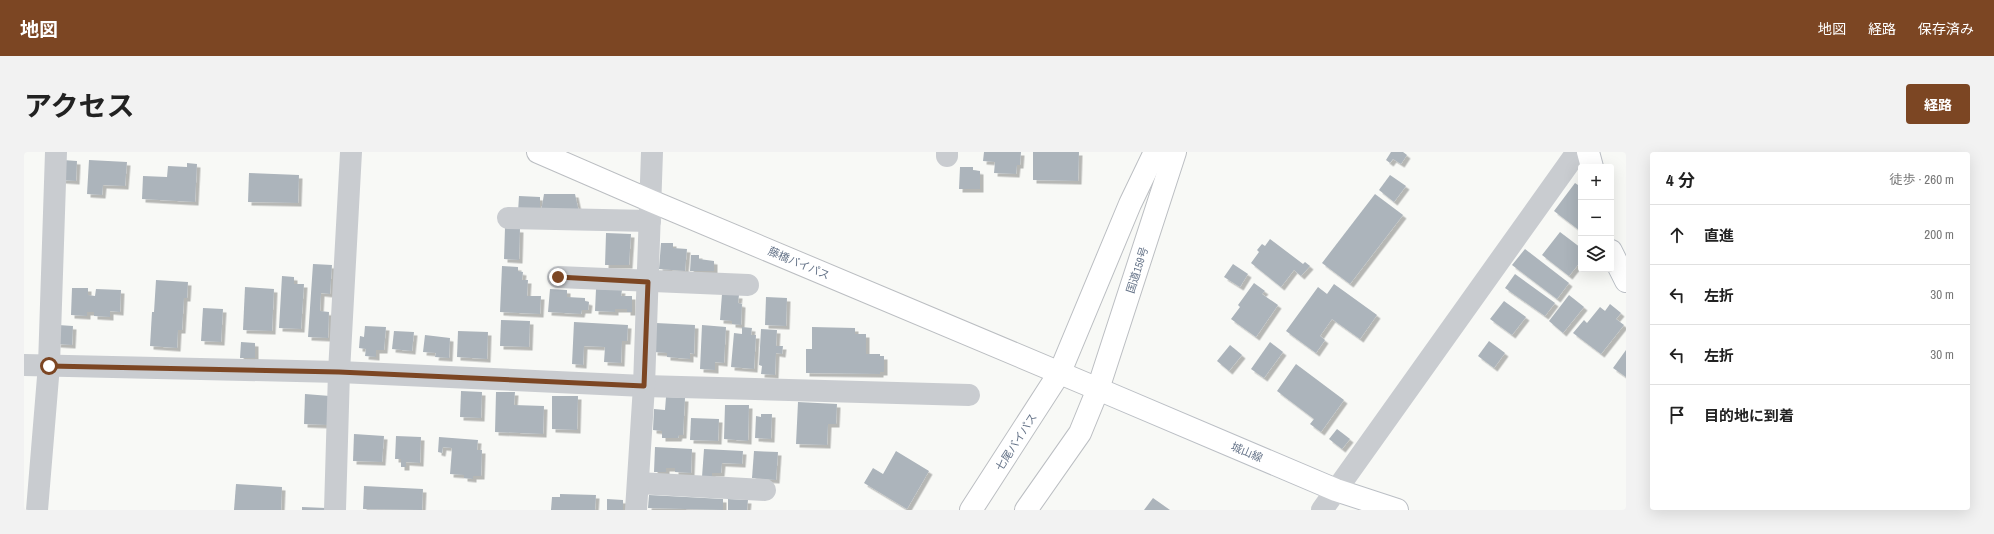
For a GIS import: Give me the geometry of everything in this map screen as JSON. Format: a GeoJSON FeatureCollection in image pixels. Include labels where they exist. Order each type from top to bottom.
{"type":"FeatureCollection","features":[{"type":"Feature","properties":{"kind":"main road","name":"藤橋バイパス"},"geometry":{"type":"LineString","coordinates":[[538,152],[650,211],[1060,372],[1098,389]]}},
{"type":"Feature","properties":{"kind":"main road"},"geometry":{"type":"LineString","coordinates":[[1060,372],[1130,204],[1154,152]]}},
{"type":"Feature","properties":{"kind":"main road","name":"国道159号"},"geometry":{"type":"LineString","coordinates":[[1098,389],[1175,152]]}},
{"type":"Feature","properties":{"kind":"main road"},"geometry":{"type":"LineString","coordinates":[[1588,152],[1591,164]]}},
{"type":"Feature","properties":{"kind":"main road"},"geometry":{"type":"LineString","coordinates":[[1614,257],[1626,281]]}},
{"type":"Feature","properties":{"kind":"main road","name":"七尾バイパス"},"geometry":{"type":"LineString","coordinates":[[971,510],[1060,372]]}},
{"type":"Feature","properties":{"kind":"main road"},"geometry":{"type":"LineString","coordinates":[[1026,510],[1080,433],[1098,389]]}},
{"type":"Feature","properties":{"kind":"main road","name":"城山線"},"geometry":{"type":"LineString","coordinates":[[1098,389],[1336,490],[1397,510]]}},
{"type":"Feature","properties":{"kind":"street"},"geometry":{"type":"LineString","coordinates":[[37,510],[49,366],[56,152]]}},
{"type":"Feature","properties":{"kind":"street"},"geometry":{"type":"LineString","coordinates":[[335,510],[339,372],[351,152]]}},
{"type":"Feature","properties":{"kind":"street"},"geometry":{"type":"LineString","coordinates":[[636,510],[644,386],[652,152]]}},
{"type":"Feature","properties":{"kind":"street"},"geometry":{"type":"LineString","coordinates":[[1322,510],[1577,152]]}},
{"type":"Feature","properties":{"kind":"street"},"geometry":{"type":"LineString","coordinates":[[508,218],[650,211]]}},
{"type":"Feature","properties":{"kind":"street"},"geometry":{"type":"LineString","coordinates":[[558,277],[648,282],[748,285]]}},
{"type":"Feature","properties":{"kind":"street"},"geometry":{"type":"LineString","coordinates":[[24,364],[49,366],[339,372],[644,386],[969,395]]}},
{"type":"Feature","properties":{"kind":"street"},"geometry":{"type":"LineString","coordinates":[[638,483],[764,490]]}},
{"type":"Feature","properties":{"kind":"building"},"geometry":{"type":"Polygon","coordinates":[[[984,152],[1021,152],[1020,165],[1017,165],[1016,174],[994,173],[995,162],[983,161],[984,152]]]}},
{"type":"Feature","properties":{"kind":"building"},"geometry":{"type":"Polygon","coordinates":[[[1033,152],[1079,152],[1078,181],[1033,180],[1033,152]]]}},
{"type":"Feature","properties":{"kind":"building"},"geometry":{"type":"Polygon","coordinates":[[[1391,152],[1403,152],[1407,155],[1401,164],[1393,159],[1390,163],[1386,160],[1391,152]]]}},
{"type":"Feature","properties":{"kind":"building"},"geometry":{"type":"Polygon","coordinates":[[[63,160],[77,161],[76,181],[62,180],[63,160]]]}},
{"type":"Feature","properties":{"kind":"building"},"geometry":{"type":"Polygon","coordinates":[[[89,160],[127,162],[125,186],[103,185],[102,195],[87,194],[89,160]]]}},
{"type":"Feature","properties":{"kind":"building"},"geometry":{"type":"Polygon","coordinates":[[[187,163],[197,164],[195,202],[142,199],[143,176],[167,177],[168,166],[187,167],[187,163]]]}},
{"type":"Feature","properties":{"kind":"building"},"geometry":{"type":"Polygon","coordinates":[[[960,167],[973,167],[973,170],[980,171],[980,189],[959,189],[960,167]]]}},
{"type":"Feature","properties":{"kind":"building"},"geometry":{"type":"Polygon","coordinates":[[[249,173],[299,175],[298,203],[248,202],[249,173]]]}},
{"type":"Feature","properties":{"kind":"building"},"geometry":{"type":"Polygon","coordinates":[[[1390,175],[1406,186],[1394,202],[1379,190],[1390,175]]]}},
{"type":"Feature","properties":{"kind":"building"},"geometry":{"type":"Polygon","coordinates":[[[1575,183],[1578,185],[1578,229],[1554,211],[1575,183]]]}},
{"type":"Feature","properties":{"kind":"building"},"geometry":{"type":"Polygon","coordinates":[[[544,194],[575,194],[579,212],[541,212],[544,194]]]}},
{"type":"Feature","properties":{"kind":"building"},"geometry":{"type":"Polygon","coordinates":[[[1375,194],[1403,215],[1350,284],[1322,263],[1375,194]]]}},
{"type":"Feature","properties":{"kind":"building"},"geometry":{"type":"Polygon","coordinates":[[[519,196],[540,197],[540,214],[518,212],[519,196]]]}},
{"type":"Feature","properties":{"kind":"building"},"geometry":{"type":"Polygon","coordinates":[[[505,228],[520,229],[519,260],[504,259],[505,228]]]}},
{"type":"Feature","properties":{"kind":"building"},"geometry":{"type":"Polygon","coordinates":[[[1560,232],[1578,246],[1578,265],[1569,276],[1542,255],[1560,232]]]}},
{"type":"Feature","properties":{"kind":"building"},"geometry":{"type":"Polygon","coordinates":[[[606,233],[631,234],[629,265],[605,265],[606,233]]]}},
{"type":"Feature","properties":{"kind":"building"},"geometry":{"type":"Polygon","coordinates":[[[1270,239],[1303,264],[1305,262],[1310,266],[1301,276],[1294,270],[1281,287],[1251,263],[1259,252],[1257,250],[1262,244],[1265,246],[1270,239]]]}},
{"type":"Feature","properties":{"kind":"building"},"geometry":{"type":"Polygon","coordinates":[[[661,243],[673,243],[673,248],[687,249],[685,271],[659,269],[661,243]]]}},
{"type":"Feature","properties":{"kind":"building"},"geometry":{"type":"Polygon","coordinates":[[[1525,249],[1569,283],[1557,299],[1512,265],[1525,249]]]}},
{"type":"Feature","properties":{"kind":"building"},"geometry":{"type":"Polygon","coordinates":[[[691,255],[699,255],[699,259],[714,261],[714,271],[690,271],[691,255]]]}},
{"type":"Feature","properties":{"kind":"building"},"geometry":{"type":"Polygon","coordinates":[[[313,264],[332,265],[330,294],[321,293],[320,311],[329,312],[328,338],[308,337],[313,264]]]}},
{"type":"Feature","properties":{"kind":"building"},"geometry":{"type":"Polygon","coordinates":[[[1233,264],[1248,274],[1240,287],[1224,277],[1233,264]]]}},
{"type":"Feature","properties":{"kind":"building"},"geometry":{"type":"Polygon","coordinates":[[[502,266],[518,267],[518,271],[523,272],[522,280],[528,280],[527,296],[541,296],[540,314],[500,312],[502,266]]]}},
{"type":"Feature","properties":{"kind":"building"},"geometry":{"type":"Polygon","coordinates":[[[1515,274],[1555,303],[1545,316],[1505,288],[1515,274]]]}},
{"type":"Feature","properties":{"kind":"building"},"geometry":{"type":"Polygon","coordinates":[[[282,276],[294,277],[294,284],[304,284],[301,329],[279,328],[282,276]]]}},
{"type":"Feature","properties":{"kind":"building"},"geometry":{"type":"Polygon","coordinates":[[[156,280],[188,282],[187,298],[184,298],[182,330],[178,330],[177,348],[150,346],[156,280]]]}},
{"type":"Feature","properties":{"kind":"building"},"geometry":{"type":"Polygon","coordinates":[[[1254,283],[1265,291],[1262,294],[1278,305],[1256,337],[1231,319],[1240,307],[1238,305],[1254,283]]]}},
{"type":"Feature","properties":{"kind":"building"},"geometry":{"type":"Polygon","coordinates":[[[1334,284],[1377,315],[1360,339],[1332,319],[1320,336],[1325,340],[1316,353],[1286,331],[1318,287],[1327,294],[1334,284]]]}},
{"type":"Feature","properties":{"kind":"building"},"geometry":{"type":"Polygon","coordinates":[[[245,287],[274,289],[272,331],[243,330],[245,287]]]}},
{"type":"Feature","properties":{"kind":"building"},"geometry":{"type":"Polygon","coordinates":[[[72,288],[88,288],[88,295],[95,296],[96,289],[121,290],[120,312],[110,311],[110,317],[94,316],[94,312],[87,312],[87,316],[71,315],[72,288]]]}},
{"type":"Feature","properties":{"kind":"building"},"geometry":{"type":"Polygon","coordinates":[[[550,289],[567,290],[567,297],[585,298],[585,301],[589,302],[588,310],[582,310],[581,314],[548,312],[550,289]]]}},
{"type":"Feature","properties":{"kind":"building"},"geometry":{"type":"Polygon","coordinates":[[[596,289],[622,290],[621,296],[632,296],[632,312],[627,312],[627,309],[615,309],[615,312],[595,311],[596,289]]]}},
{"type":"Feature","properties":{"kind":"building"},"geometry":{"type":"Polygon","coordinates":[[[722,294],[739,295],[738,303],[742,304],[741,325],[732,324],[732,321],[720,320],[722,294]]]}},
{"type":"Feature","properties":{"kind":"building"},"geometry":{"type":"Polygon","coordinates":[[[1569,295],[1584,307],[1563,333],[1549,321],[1569,295]]]}},
{"type":"Feature","properties":{"kind":"building"},"geometry":{"type":"Polygon","coordinates":[[[766,297],[787,298],[786,326],[765,325],[766,297]]]}},
{"type":"Feature","properties":{"kind":"building"},"geometry":{"type":"Polygon","coordinates":[[[1504,301],[1526,317],[1512,335],[1490,319],[1504,301]]]}},
{"type":"Feature","properties":{"kind":"building"},"geometry":{"type":"Polygon","coordinates":[[[1610,304],[1621,313],[1616,319],[1624,325],[1601,354],[1573,333],[1584,320],[1587,323],[1600,307],[1605,311],[1610,304]]]}},
{"type":"Feature","properties":{"kind":"building"},"geometry":{"type":"Polygon","coordinates":[[[203,308],[223,309],[221,342],[201,341],[203,308]]]}},
{"type":"Feature","properties":{"kind":"building"},"geometry":{"type":"Polygon","coordinates":[[[501,320],[530,321],[529,347],[500,346],[501,320]]]}},
{"type":"Feature","properties":{"kind":"building"},"geometry":{"type":"Polygon","coordinates":[[[574,322],[628,325],[627,341],[622,341],[621,363],[604,362],[605,347],[584,346],[583,365],[572,364],[574,322]]]}},
{"type":"Feature","properties":{"kind":"building"},"geometry":{"type":"Polygon","coordinates":[[[656,323],[695,325],[694,354],[690,353],[690,359],[667,357],[667,353],[654,352],[656,323]]]}},
{"type":"Feature","properties":{"kind":"building"},"geometry":{"type":"Polygon","coordinates":[[[58,325],[73,326],[72,345],[57,344],[58,325]]]}},
{"type":"Feature","properties":{"kind":"building"},"geometry":{"type":"Polygon","coordinates":[[[702,325],[726,327],[724,363],[715,362],[715,370],[700,369],[702,325]]]}},
{"type":"Feature","properties":{"kind":"building"},"geometry":{"type":"Polygon","coordinates":[[[365,326],[386,327],[384,350],[376,350],[376,357],[365,356],[366,349],[359,348],[360,336],[364,337],[365,326]]]}},
{"type":"Feature","properties":{"kind":"building"},"geometry":{"type":"Polygon","coordinates":[[[742,327],[752,328],[751,335],[756,335],[754,369],[731,367],[734,333],[742,334],[742,327]]]}},
{"type":"Feature","properties":{"kind":"building"},"geometry":{"type":"Polygon","coordinates":[[[812,327],[855,328],[855,334],[866,334],[866,354],[880,354],[880,356],[884,356],[884,372],[880,372],[880,374],[806,373],[806,349],[812,349],[812,327]]]}},
{"type":"Feature","properties":{"kind":"building"},"geometry":{"type":"Polygon","coordinates":[[[761,329],[777,330],[776,346],[783,346],[782,354],[776,353],[775,375],[761,374],[762,366],[759,365],[761,329]]]}},
{"type":"Feature","properties":{"kind":"building"},"geometry":{"type":"Polygon","coordinates":[[[394,331],[414,332],[412,351],[392,349],[394,331]]]}},
{"type":"Feature","properties":{"kind":"building"},"geometry":{"type":"Polygon","coordinates":[[[458,331],[488,332],[487,359],[457,357],[458,331]]]}},
{"type":"Feature","properties":{"kind":"building"},"geometry":{"type":"Polygon","coordinates":[[[425,335],[450,338],[449,358],[435,357],[436,353],[423,352],[425,335]]]}},
{"type":"Feature","properties":{"kind":"building"},"geometry":{"type":"Polygon","coordinates":[[[1489,341],[1505,353],[1494,368],[1478,356],[1489,341]]]}},
{"type":"Feature","properties":{"kind":"building"},"geometry":{"type":"Polygon","coordinates":[[[241,342],[255,343],[255,358],[240,358],[241,342]]]}},
{"type":"Feature","properties":{"kind":"building"},"geometry":{"type":"Polygon","coordinates":[[[1270,342],[1283,352],[1264,378],[1251,369],[1270,342]]]}},
{"type":"Feature","properties":{"kind":"building"},"geometry":{"type":"Polygon","coordinates":[[[1230,345],[1242,355],[1229,371],[1217,361],[1230,345]]]}},
{"type":"Feature","properties":{"kind":"building"},"geometry":{"type":"Polygon","coordinates":[[[1626,350],[1626,377],[1613,368],[1626,350]]]}},
{"type":"Feature","properties":{"kind":"building"},"geometry":{"type":"Polygon","coordinates":[[[1296,364],[1344,400],[1321,432],[1310,424],[1314,419],[1277,391],[1296,364]]]}},
{"type":"Feature","properties":{"kind":"building"},"geometry":{"type":"Polygon","coordinates":[[[461,391],[482,392],[481,418],[460,417],[461,391]]]}},
{"type":"Feature","properties":{"kind":"building"},"geometry":{"type":"Polygon","coordinates":[[[496,392],[515,392],[514,405],[544,406],[543,434],[495,432],[496,392]]]}},
{"type":"Feature","properties":{"kind":"building"},"geometry":{"type":"Polygon","coordinates":[[[305,394],[330,396],[328,425],[304,424],[305,394]]]}},
{"type":"Feature","properties":{"kind":"building"},"geometry":{"type":"Polygon","coordinates":[[[552,396],[578,396],[577,430],[552,429],[552,396]]]}},
{"type":"Feature","properties":{"kind":"building"},"geometry":{"type":"Polygon","coordinates":[[[666,397],[685,398],[683,435],[679,435],[678,438],[662,438],[662,431],[653,430],[654,409],[665,410],[666,397]]]}},
{"type":"Feature","properties":{"kind":"building"},"geometry":{"type":"Polygon","coordinates":[[[798,402],[837,404],[836,424],[828,424],[827,445],[796,444],[798,402]]]}},
{"type":"Feature","properties":{"kind":"building"},"geometry":{"type":"Polygon","coordinates":[[[725,405],[749,405],[748,441],[724,439],[725,405]]]}},
{"type":"Feature","properties":{"kind":"building"},"geometry":{"type":"Polygon","coordinates":[[[761,414],[772,414],[771,439],[755,438],[756,416],[761,417],[761,414]]]}},
{"type":"Feature","properties":{"kind":"building"},"geometry":{"type":"Polygon","coordinates":[[[691,418],[719,419],[718,441],[690,440],[691,418]]]}},
{"type":"Feature","properties":{"kind":"building"},"geometry":{"type":"Polygon","coordinates":[[[1337,429],[1350,439],[1342,449],[1329,439],[1337,429]]]}},
{"type":"Feature","properties":{"kind":"building"},"geometry":{"type":"Polygon","coordinates":[[[354,434],[384,436],[382,462],[353,461],[354,434]]]}},
{"type":"Feature","properties":{"kind":"building"},"geometry":{"type":"Polygon","coordinates":[[[396,436],[421,437],[420,463],[406,462],[406,467],[401,467],[401,459],[395,459],[396,436]]]}},
{"type":"Feature","properties":{"kind":"building"},"geometry":{"type":"Polygon","coordinates":[[[439,437],[478,440],[477,450],[482,450],[481,476],[473,476],[473,479],[464,478],[464,475],[450,474],[452,448],[443,447],[442,453],[438,452],[439,437]]]}},
{"type":"Feature","properties":{"kind":"building"},"geometry":{"type":"Polygon","coordinates":[[[655,447],[692,449],[691,473],[675,472],[675,468],[666,468],[666,472],[654,472],[655,447]]]}},
{"type":"Feature","properties":{"kind":"building"},"geometry":{"type":"Polygon","coordinates":[[[704,449],[743,451],[742,464],[722,463],[721,473],[712,473],[712,478],[702,477],[704,449]]]}},
{"type":"Feature","properties":{"kind":"building"},"geometry":{"type":"Polygon","coordinates":[[[754,451],[778,452],[776,480],[752,478],[754,451]]]}},
{"type":"Feature","properties":{"kind":"building"},"geometry":{"type":"Polygon","coordinates":[[[896,451],[929,471],[907,509],[864,483],[873,468],[883,474],[896,451]]]}},
{"type":"Feature","properties":{"kind":"building"},"geometry":{"type":"Polygon","coordinates":[[[236,484],[282,487],[281,510],[234,510],[236,484]]]}},
{"type":"Feature","properties":{"kind":"building"},"geometry":{"type":"Polygon","coordinates":[[[364,486],[423,489],[422,510],[363,509],[364,486]]]}},
{"type":"Feature","properties":{"kind":"building"},"geometry":{"type":"Polygon","coordinates":[[[560,494],[596,495],[595,510],[551,510],[552,497],[560,497],[560,494]]]}},
{"type":"Feature","properties":{"kind":"building"},"geometry":{"type":"Polygon","coordinates":[[[649,495],[723,499],[723,510],[648,508],[649,495]]]}},
{"type":"Feature","properties":{"kind":"building"},"geometry":{"type":"Polygon","coordinates":[[[1153,498],[1170,510],[1144,510],[1153,498]]]}},
{"type":"Feature","properties":{"kind":"building"},"geometry":{"type":"Polygon","coordinates":[[[607,499],[623,500],[623,510],[607,510],[607,499]]]}},
{"type":"Feature","properties":{"kind":"building"},"geometry":{"type":"Polygon","coordinates":[[[728,499],[748,500],[747,510],[728,510],[728,499]]]}},
{"type":"Feature","properties":{"kind":"building"},"geometry":{"type":"Polygon","coordinates":[[[302,507],[326,508],[326,510],[302,510],[302,507]]]}},
{"type":"Feature","properties":{"kind":"route"},"geometry":{"type":"LineString","coordinates":[[49,366],[339,372],[644,386],[648,282],[558,277]]}}]}
